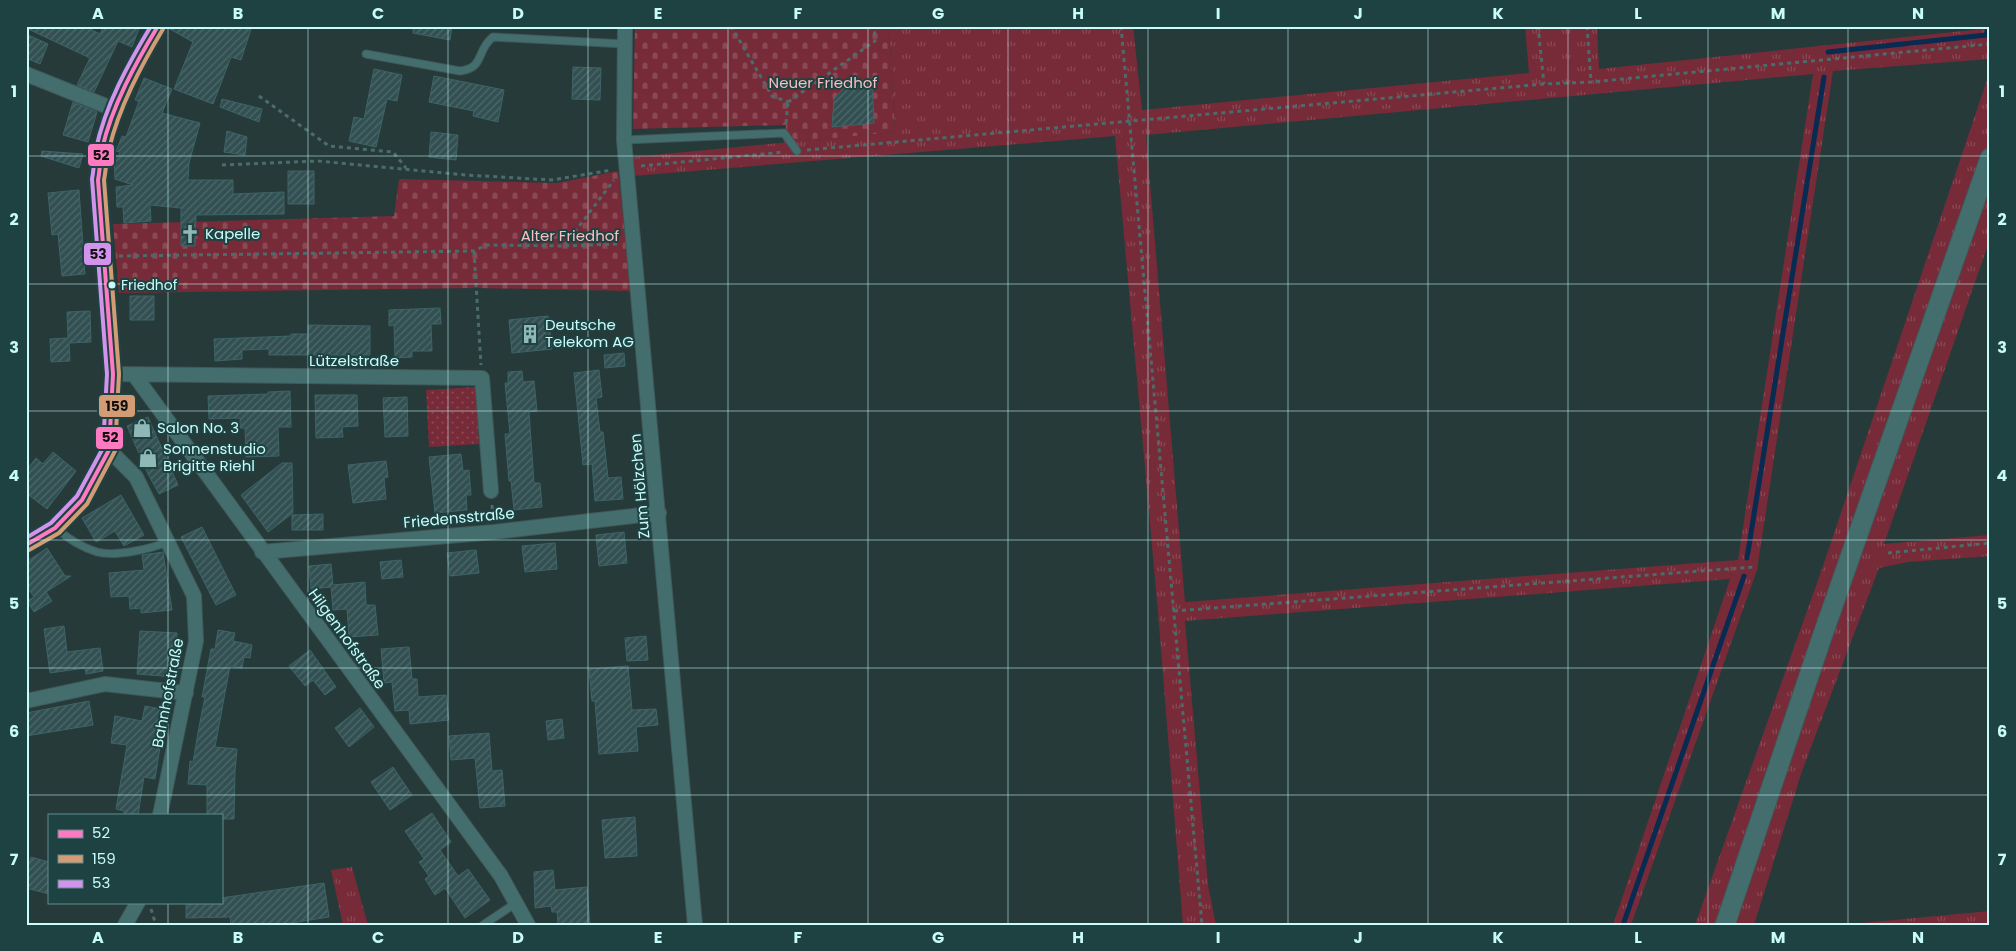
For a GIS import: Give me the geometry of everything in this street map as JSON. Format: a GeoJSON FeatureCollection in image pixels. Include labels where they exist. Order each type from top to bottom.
{"type":"FeatureCollection","features":[{"type":"Feature","properties":{"kind":"main road"},"geometry":{"type":"LineString","coordinates":[[1725,925],[1822,637],[1990,158]]}},
{"type":"Feature","properties":{"kind":"street"},"geometry":{"type":"LineString","coordinates":[[26,545],[55,528],[82,500],[109,450],[113,374],[98,180],[102,149],[116,110],[148,41],[158,26]]}},
{"type":"Feature","properties":{"kind":"street","name":"Zum Hölzchen"},"geometry":{"type":"LineString","coordinates":[[625,26],[624,140],[695,925]]}},
{"type":"Feature","properties":{"kind":"street"},"geometry":{"type":"LineString","coordinates":[[26,74],[116,110]]}},
{"type":"Feature","properties":{"kind":"street","name":"Lützelstraße"},"geometry":{"type":"LineString","coordinates":[[113,374],[135,376],[482,378]]}},
{"type":"Feature","properties":{"kind":"street","name":"Hilgenhofstraße"},"geometry":{"type":"LineString","coordinates":[[135,376],[501,876],[528,925]]}},
{"type":"Feature","properties":{"kind":"street"},"geometry":{"type":"LineString","coordinates":[[482,378],[491,491]]}},
{"type":"Feature","properties":{"kind":"street","name":"Bahnhofstraße"},"geometry":{"type":"LineString","coordinates":[[109,450],[136,477],[194,596],[196,641],[160,814]]}},
{"type":"Feature","properties":{"kind":"street","name":"Friedensstraße"},"geometry":{"type":"LineString","coordinates":[[262,552],[494,532],[659,512]]}},
{"type":"Feature","properties":{"kind":"street"},"geometry":{"type":"LineString","coordinates":[[26,701],[105,684],[186,693]]}},
{"type":"Feature","properties":{"kind":"street"},"geometry":{"type":"LineString","coordinates":[[125,925],[137,904]]}},
{"type":"Feature","properties":{"kind":"lane"},"geometry":{"type":"LineString","coordinates":[[366,54],[460,71],[471,70],[478,63],[485,43],[493,37],[625,44]]}},
{"type":"Feature","properties":{"kind":"lane"},"geometry":{"type":"LineString","coordinates":[[624,140],[784,134],[796,151]]}},
{"type":"Feature","properties":{"kind":"lane"},"geometry":{"type":"LineString","coordinates":[[55,528],[72,542],[98,552],[126,552],[158,546],[167,542]]}},
{"type":"Feature","properties":{"kind":"lane"},"geometry":{"type":"LineString","coordinates":[[483,925],[516,903]]}},
{"type":"Feature","properties":{"kind":"path"},"geometry":{"type":"LineString","coordinates":[[731,26],[772,96],[788,102]]}},
{"type":"Feature","properties":{"kind":"path"},"geometry":{"type":"LineString","coordinates":[[784,134],[788,102],[875,41],[874,26]]}},
{"type":"Feature","properties":{"kind":"path"},"geometry":{"type":"LineString","coordinates":[[1121,26],[1202,925]]}},
{"type":"Feature","properties":{"kind":"path"},"geometry":{"type":"LineString","coordinates":[[1538,26],[1544,84]]}},
{"type":"Feature","properties":{"kind":"path"},"geometry":{"type":"LineString","coordinates":[[1587,26],[1591,82]]}},
{"type":"Feature","properties":{"kind":"path"},"geometry":{"type":"LineString","coordinates":[[222,164],[318,161],[466,175],[552,180],[627,168],[796,151],[1544,84],[1591,82],[1990,44]]}},
{"type":"Feature","properties":{"kind":"path"},"geometry":{"type":"LineString","coordinates":[[259,96],[329,146],[393,152],[406,168]]}},
{"type":"Feature","properties":{"kind":"path"},"geometry":{"type":"LineString","coordinates":[[564,246],[614,180],[627,168]]}},
{"type":"Feature","properties":{"kind":"path"},"geometry":{"type":"LineString","coordinates":[[103,252],[118,256],[474,251],[486,245],[564,246],[617,244]]}},
{"type":"Feature","properties":{"kind":"path"},"geometry":{"type":"LineString","coordinates":[[474,251],[482,378]]}},
{"type":"Feature","properties":{"kind":"path"},"geometry":{"type":"LineString","coordinates":[[491,491],[494,532]]}},
{"type":"Feature","properties":{"kind":"path"},"geometry":{"type":"LineString","coordinates":[[1888,553],[1990,543]]}},
{"type":"Feature","properties":{"kind":"path"},"geometry":{"type":"LineString","coordinates":[[1174,612],[1754,567]]}},
{"type":"Feature","properties":{"kind":"path"},"geometry":{"type":"LineString","coordinates":[[149,904],[156,925]]}},
{"type":"Feature","properties":{"kind":"green space","name":"Neuer Friedhof"},"geometry":{"type":"Polygon","coordinates":[[[635,26],[889,26],[895,132],[784,143],[786,125],[633,129],[635,26]]]}},
{"type":"Feature","properties":{"kind":"green space"},"geometry":{"type":"Polygon","coordinates":[[[889,26],[1133,26],[1142,110],[1529,73],[1525,26],[1597,26],[1599,69],[1983,29],[1984,26],[1990,26],[1990,59],[1833,71],[1757,570],[1631,925],[1613,925],[1730,579],[1185,621],[1208,885],[1216,925],[1183,925],[1158,612],[1115,136],[633,176],[633,157],[895,132],[889,26]],[[1813,74],[1146,135],[1185,602],[1738,560],[1813,74]]]}},
{"type":"Feature","properties":{"kind":"green space"},"geometry":{"type":"Polygon","coordinates":[[[1990,71],[1990,239],[1884,544],[1990,535],[1990,556],[1908,562],[1879,568],[1802,771],[1754,925],[1695,925],[1823,566],[1990,71]]]}},
{"type":"Feature","properties":{"kind":"green space","name":"Alter Friedhof"},"geometry":{"type":"Polygon","coordinates":[[[618,171],[631,291],[476,288],[119,293],[113,224],[394,216],[399,179],[557,183],[618,171]]]}},
{"type":"Feature","properties":{"kind":"green space"},"geometry":{"type":"Polygon","coordinates":[[[476,387],[479,444],[429,447],[426,390],[476,387]]]}},
{"type":"Feature","properties":{"kind":"green space"},"geometry":{"type":"Polygon","coordinates":[[[352,867],[368,925],[343,925],[331,870],[352,867]]]}},
{"type":"Feature","properties":{"kind":"green space"},"geometry":{"type":"Polygon","coordinates":[[[1990,911],[1990,925],[1840,925],[1990,911]]]}},
{"type":"Feature","properties":{"kind":"building"},"geometry":{"type":"Polygon","coordinates":[[[26,26],[84,26],[100,34],[104,26],[140,26],[132,47],[118,41],[94,92],[77,85],[90,58],[26,28],[26,26]]]}},
{"type":"Feature","properties":{"kind":"building"},"geometry":{"type":"Polygon","coordinates":[[[168,26],[252,26],[241,60],[231,57],[213,104],[174,89],[193,42],[168,28],[168,26]]]}},
{"type":"Feature","properties":{"kind":"building"},"geometry":{"type":"Polygon","coordinates":[[[413,26],[452,26],[450,40],[413,33],[413,26]]]}},
{"type":"Feature","properties":{"kind":"building"},"geometry":{"type":"Polygon","coordinates":[[[26,34],[48,44],[40,64],[26,58],[26,34]]]}},
{"type":"Feature","properties":{"kind":"building"},"geometry":{"type":"Polygon","coordinates":[[[573,67],[601,68],[600,100],[572,99],[573,67]]]}},
{"type":"Feature","properties":{"kind":"building"},"geometry":{"type":"Polygon","coordinates":[[[374,69],[402,75],[397,101],[387,99],[376,147],[349,141],[354,117],[364,119],[374,69]]]}},
{"type":"Feature","properties":{"kind":"building"},"geometry":{"type":"Polygon","coordinates":[[[434,76],[504,90],[498,122],[473,116],[474,111],[429,102],[434,76]]]}},
{"type":"Feature","properties":{"kind":"building"},"geometry":{"type":"Polygon","coordinates":[[[144,78],[172,89],[162,113],[200,123],[189,163],[188,180],[233,180],[233,194],[284,192],[284,214],[196,215],[195,246],[181,246],[181,208],[150,205],[151,221],[124,223],[123,207],[117,207],[116,187],[133,185],[115,179],[114,156],[119,156],[120,152],[116,151],[122,136],[126,137],[139,101],[135,100],[144,78]]]}},
{"type":"Feature","properties":{"kind":"building"},"geometry":{"type":"Polygon","coordinates":[[[872,78],[874,123],[832,127],[834,99],[847,84],[872,78]]]}},
{"type":"Feature","properties":{"kind":"building"},"geometry":{"type":"Polygon","coordinates":[[[222,99],[262,109],[259,122],[220,107],[222,99]]]}},
{"type":"Feature","properties":{"kind":"building"},"geometry":{"type":"Polygon","coordinates":[[[73,102],[97,112],[88,142],[63,135],[73,102]]]}},
{"type":"Feature","properties":{"kind":"building"},"geometry":{"type":"Polygon","coordinates":[[[227,131],[247,137],[245,155],[224,152],[227,131]]]}},
{"type":"Feature","properties":{"kind":"building"},"geometry":{"type":"Polygon","coordinates":[[[431,132],[458,135],[456,160],[429,157],[431,132]]]}},
{"type":"Feature","properties":{"kind":"building"},"geometry":{"type":"Polygon","coordinates":[[[42,151],[83,154],[79,168],[41,156],[42,151]]]}},
{"type":"Feature","properties":{"kind":"building"},"geometry":{"type":"Polygon","coordinates":[[[288,171],[314,171],[314,204],[288,204],[288,171]]]}},
{"type":"Feature","properties":{"kind":"building"},"geometry":{"type":"Polygon","coordinates":[[[79,190],[85,274],[62,276],[58,234],[52,235],[48,193],[79,190]]]}},
{"type":"Feature","properties":{"kind":"building"},"geometry":{"type":"Polygon","coordinates":[[[130,296],[154,296],[154,320],[130,320],[130,296]]]}},
{"type":"Feature","properties":{"kind":"building"},"geometry":{"type":"Polygon","coordinates":[[[440,308],[441,324],[431,324],[432,351],[412,351],[412,357],[395,358],[394,325],[389,326],[389,310],[440,308]]]}},
{"type":"Feature","properties":{"kind":"building"},"geometry":{"type":"Polygon","coordinates":[[[90,311],[91,342],[69,343],[70,361],[51,362],[50,339],[68,338],[67,312],[90,311]]]}},
{"type":"Feature","properties":{"kind":"building","name":"Deutsche Telekom AG"},"geometry":{"type":"Polygon","coordinates":[[[548,316],[552,349],[512,353],[509,320],[548,316]]]}},
{"type":"Feature","properties":{"kind":"building"},"geometry":{"type":"Polygon","coordinates":[[[308,325],[370,326],[370,355],[269,355],[269,349],[242,350],[242,359],[215,361],[214,339],[308,334],[308,325]]]}},
{"type":"Feature","properties":{"kind":"building"},"geometry":{"type":"Polygon","coordinates":[[[624,353],[625,366],[605,368],[604,355],[624,353]]]}},
{"type":"Feature","properties":{"kind":"building"},"geometry":{"type":"Polygon","coordinates":[[[599,370],[602,397],[596,398],[600,432],[603,432],[608,478],[621,477],[623,499],[595,501],[592,464],[583,465],[574,373],[599,370]]]}},
{"type":"Feature","properties":{"kind":"building"},"geometry":{"type":"Polygon","coordinates":[[[522,371],[523,382],[534,381],[537,411],[529,412],[534,483],[540,483],[542,507],[514,510],[511,481],[509,481],[505,434],[510,434],[505,383],[508,383],[508,372],[522,371]]]}},
{"type":"Feature","properties":{"kind":"building"},"geometry":{"type":"Polygon","coordinates":[[[290,391],[291,427],[278,427],[279,456],[246,457],[245,428],[240,428],[240,418],[209,419],[208,396],[268,394],[268,392],[290,391]]]}},
{"type":"Feature","properties":{"kind":"building"},"geometry":{"type":"Polygon","coordinates":[[[315,395],[357,395],[358,426],[342,427],[343,437],[316,438],[315,395]]]}},
{"type":"Feature","properties":{"kind":"building"},"geometry":{"type":"Polygon","coordinates":[[[407,397],[408,436],[385,437],[383,398],[407,397]]]}},
{"type":"Feature","properties":{"kind":"building"},"geometry":{"type":"Polygon","coordinates":[[[148,417],[178,485],[159,494],[127,426],[148,417]]]}},
{"type":"Feature","properties":{"kind":"building"},"geometry":{"type":"Polygon","coordinates":[[[53,452],[76,471],[47,509],[26,493],[26,471],[36,458],[43,464],[53,452]]]}},
{"type":"Feature","properties":{"kind":"building"},"geometry":{"type":"Polygon","coordinates":[[[461,454],[463,471],[469,470],[471,495],[466,495],[467,510],[435,513],[429,457],[461,454]]]}},
{"type":"Feature","properties":{"kind":"building"},"geometry":{"type":"Polygon","coordinates":[[[386,461],[388,477],[384,478],[386,499],[353,503],[348,465],[386,461]]]}},
{"type":"Feature","properties":{"kind":"building"},"geometry":{"type":"Polygon","coordinates":[[[282,463],[292,463],[293,513],[268,532],[241,495],[282,463]]]}},
{"type":"Feature","properties":{"kind":"building"},"geometry":{"type":"Polygon","coordinates":[[[121,495],[144,535],[124,546],[115,531],[96,542],[82,518],[121,495]]]}},
{"type":"Feature","properties":{"kind":"building"},"geometry":{"type":"Polygon","coordinates":[[[323,514],[323,530],[292,530],[292,515],[323,514]]]}},
{"type":"Feature","properties":{"kind":"building"},"geometry":{"type":"Polygon","coordinates":[[[202,527],[236,595],[216,605],[181,537],[202,527]]]}},
{"type":"Feature","properties":{"kind":"building"},"geometry":{"type":"Polygon","coordinates":[[[624,532],[627,563],[599,566],[596,535],[624,532]]]}},
{"type":"Feature","properties":{"kind":"building"},"geometry":{"type":"Polygon","coordinates":[[[555,543],[557,569],[525,572],[522,546],[555,543]]]}},
{"type":"Feature","properties":{"kind":"building"},"geometry":{"type":"Polygon","coordinates":[[[47,548],[65,576],[71,576],[46,592],[52,601],[34,612],[27,601],[34,597],[26,586],[26,562],[47,548]]]}},
{"type":"Feature","properties":{"kind":"building"},"geometry":{"type":"Polygon","coordinates":[[[476,550],[479,573],[450,576],[447,553],[476,550]]]}},
{"type":"Feature","properties":{"kind":"building"},"geometry":{"type":"Polygon","coordinates":[[[163,552],[172,610],[141,613],[141,608],[130,609],[129,596],[111,597],[109,573],[144,570],[142,555],[163,552]]]}},
{"type":"Feature","properties":{"kind":"building"},"geometry":{"type":"Polygon","coordinates":[[[401,560],[403,577],[382,579],[380,562],[401,560]]]}},
{"type":"Feature","properties":{"kind":"building"},"geometry":{"type":"Polygon","coordinates":[[[331,564],[333,585],[365,582],[366,605],[375,605],[378,635],[349,637],[347,609],[333,610],[331,587],[311,589],[309,566],[331,564]]]}},
{"type":"Feature","properties":{"kind":"building"},"geometry":{"type":"Polygon","coordinates":[[[64,626],[67,652],[100,648],[103,671],[86,674],[85,668],[50,673],[44,629],[64,626]]]}},
{"type":"Feature","properties":{"kind":"building"},"geometry":{"type":"Polygon","coordinates":[[[218,630],[235,633],[233,641],[252,645],[250,658],[244,657],[242,668],[230,666],[215,747],[237,749],[234,819],[222,819],[222,814],[207,814],[207,785],[188,784],[190,761],[193,762],[205,697],[202,697],[211,649],[215,649],[218,630]]]}},
{"type":"Feature","properties":{"kind":"building"},"geometry":{"type":"Polygon","coordinates":[[[140,631],[177,633],[174,677],[137,674],[140,631]]]}},
{"type":"Feature","properties":{"kind":"building"},"geometry":{"type":"Polygon","coordinates":[[[646,636],[648,660],[627,661],[625,638],[646,636]]]}},
{"type":"Feature","properties":{"kind":"building"},"geometry":{"type":"Polygon","coordinates":[[[409,647],[412,679],[417,679],[418,697],[446,695],[449,720],[410,724],[409,710],[395,711],[392,682],[384,683],[381,649],[409,647]]]}},
{"type":"Feature","properties":{"kind":"building"},"geometry":{"type":"Polygon","coordinates":[[[310,650],[336,687],[325,695],[313,680],[305,686],[289,666],[310,650]]]}},
{"type":"Feature","properties":{"kind":"building"},"geometry":{"type":"Polygon","coordinates":[[[628,666],[632,710],[656,709],[658,725],[636,727],[638,751],[599,754],[595,701],[592,701],[589,669],[628,666]]]}},
{"type":"Feature","properties":{"kind":"building"},"geometry":{"type":"Polygon","coordinates":[[[89,701],[93,725],[26,736],[26,713],[89,701]]]}},
{"type":"Feature","properties":{"kind":"building"},"geometry":{"type":"Polygon","coordinates":[[[145,706],[166,710],[155,779],[144,777],[138,814],[124,814],[124,811],[116,809],[127,745],[111,743],[115,716],[142,721],[145,706]]]}},
{"type":"Feature","properties":{"kind":"building"},"geometry":{"type":"Polygon","coordinates":[[[360,708],[374,727],[349,747],[335,728],[360,708]]]}},
{"type":"Feature","properties":{"kind":"building"},"geometry":{"type":"Polygon","coordinates":[[[562,719],[564,738],[548,740],[546,721],[562,719]]]}},
{"type":"Feature","properties":{"kind":"building"},"geometry":{"type":"Polygon","coordinates":[[[489,733],[492,771],[502,770],[505,806],[480,808],[475,758],[451,760],[449,736],[489,733]]]}},
{"type":"Feature","properties":{"kind":"building"},"geometry":{"type":"Polygon","coordinates":[[[393,767],[412,795],[390,810],[371,782],[393,767]]]}},
{"type":"Feature","properties":{"kind":"building"},"geometry":{"type":"Polygon","coordinates":[[[432,813],[451,842],[440,850],[458,876],[468,869],[490,900],[465,918],[445,888],[435,895],[425,879],[429,876],[419,862],[424,859],[405,831],[432,813]]]}},
{"type":"Feature","properties":{"kind":"building"},"geometry":{"type":"Polygon","coordinates":[[[635,817],[637,856],[605,858],[602,820],[635,817]]]}},
{"type":"Feature","properties":{"kind":"building"},"geometry":{"type":"Polygon","coordinates":[[[31,857],[48,862],[48,894],[26,888],[26,875],[31,857]]]}},
{"type":"Feature","properties":{"kind":"building"},"geometry":{"type":"Polygon","coordinates":[[[553,870],[555,890],[587,887],[590,925],[558,924],[557,912],[552,912],[551,906],[535,908],[534,872],[553,870]]]}},
{"type":"Feature","properties":{"kind":"building"},"geometry":{"type":"Polygon","coordinates":[[[324,883],[329,917],[278,925],[231,925],[230,917],[186,918],[186,904],[222,904],[222,898],[324,883]]]}},
{"type":"Feature","properties":{"kind":"waterway"},"geometry":{"type":"LineString","coordinates":[[1828,52],[1986,35],[1989,26]]}},
{"type":"Feature","properties":{"kind":"waterway"},"geometry":{"type":"LineString","coordinates":[[1747,558],[1824,77]]}},
{"type":"Feature","properties":{"kind":"waterway"},"geometry":{"type":"LineString","coordinates":[[1623,925],[1744,576]]}},
{"type":"Feature","properties":{"kind":"transit line","name":"53"},"geometry":{"type":"LineString","coordinates":[[26,538],[51,523],[77,496],[103,448],[107,374],[92,179],[96,149],[111,101],[151,26]]}},
{"type":"Feature","properties":{"kind":"transit line","name":"52"},"geometry":{"type":"LineString","coordinates":[[26,545],[55,528],[82,500],[109,450],[113,374],[98,180],[106,133],[118,101],[158,26]]}},
{"type":"Feature","properties":{"kind":"transit line","name":"159"},"geometry":{"type":"LineString","coordinates":[[29,550],[59,533],[87,504],[115,451],[119,374],[104,180],[113,133],[125,102],[163,29]]}},
{"type":"Feature","properties":{"kind":"place","name":"Kapelle"},"geometry":{"type":"Point","coordinates":[190,234]}},
{"type":"Feature","properties":{"kind":"place","name":"Friedhof"},"geometry":{"type":"Point","coordinates":[112,285]}},
{"type":"Feature","properties":{"kind":"place","name":"Deutsche Telekom AG"},"geometry":{"type":"Point","coordinates":[530,334]}},
{"type":"Feature","properties":{"kind":"place","name":"Salon No. 3"},"geometry":{"type":"Point","coordinates":[142,428]}},
{"type":"Feature","properties":{"kind":"place","name":"Sonnenstudio Brigitte Riehl"},"geometry":{"type":"Point","coordinates":[148,458]}}]}
